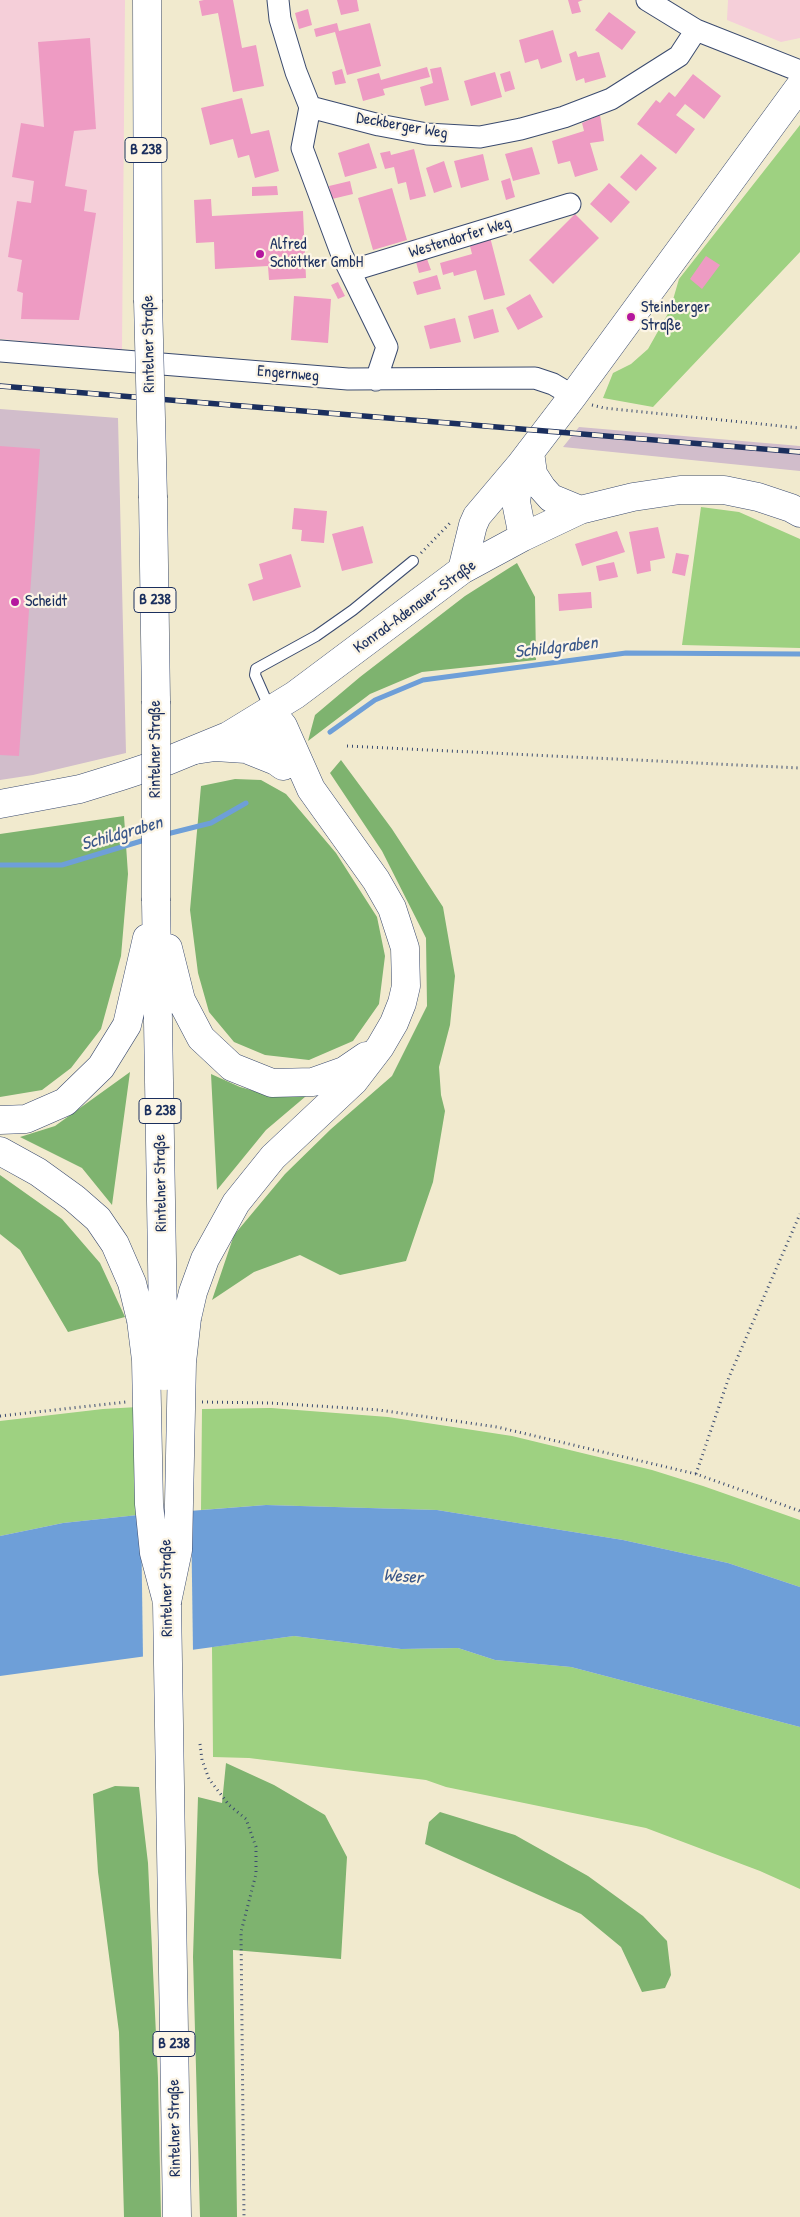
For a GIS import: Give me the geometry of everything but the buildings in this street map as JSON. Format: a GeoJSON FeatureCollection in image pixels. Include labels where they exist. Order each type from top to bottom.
{"type":"FeatureCollection","features":[{"type":"Feature","properties":{"kind":"main road","name":"Rintelner Straße"},"geometry":{"type":"LineString","coordinates":[[146,0],[148,300],[156,701],[156,901],[164,1320]]}},
{"type":"Feature","properties":{"kind":"main road"},"geometry":{"type":"LineString","coordinates":[[462,570],[477,516],[526,458],[573,396],[800,86]]}},
{"type":"Feature","properties":{"kind":"main road"},"geometry":{"type":"LineString","coordinates":[[526,458],[533,474],[551,498],[580,510]]}},
{"type":"Feature","properties":{"kind":"main road"},"geometry":{"type":"LineString","coordinates":[[517,540],[516,502],[526,458]]}},
{"type":"Feature","properties":{"kind":"main road","name":"Konrad-Adenauer-Straße"},"geometry":{"type":"LineString","coordinates":[[0,804],[80,789],[167,761],[228,736],[295,695],[462,570],[517,540],[580,510],[633,497],[680,490],[724,490],[758,498],[791,508],[800,513]]}},
{"type":"Feature","properties":{"kind":"main road"},"geometry":{"type":"LineString","coordinates":[[497,492],[496,520],[517,540]]}},
{"type":"Feature","properties":{"kind":"main road","name":"B 238"},"geometry":{"type":"LineString","coordinates":[[271,711],[264,733],[265,739],[276,760]]}},
{"type":"Feature","properties":{"kind":"main road","name":"B 238"},"geometry":{"type":"LineString","coordinates":[[167,1602],[154,1553],[150,1514],[146,1360],[164,1320],[193,1292],[205,1259],[236,1203],[273,1157],[354,1081],[380,1046],[394,1023],[406,986],[406,957],[400,930],[392,908],[376,880],[311,789],[283,726],[271,711]]}},
{"type":"Feature","properties":{"kind":"main road","name":"B 238"},"geometry":{"type":"LineString","coordinates":[[195,750],[215,747],[236,748],[256,752],[276,760],[311,789]]}},
{"type":"Feature","properties":{"kind":"main road","name":"B 238"},"geometry":{"type":"LineString","coordinates":[[156,901],[181,1000],[201,1038],[232,1067],[272,1083],[312,1082],[344,1071],[380,1046]]}},
{"type":"Feature","properties":{"kind":"main road","name":"B 238"},"geometry":{"type":"LineString","coordinates":[[0,1120],[26,1118],[65,1102],[101,1067],[126,1025],[156,901]]}},
{"type":"Feature","properties":{"kind":"main road","name":"B 238"},"geometry":{"type":"LineString","coordinates":[[0,1151],[38,1172],[74,1198],[98,1219],[118,1252],[132,1283],[164,1320],[182,1362],[178,1550],[167,1602]]}},
{"type":"Feature","properties":{"kind":"main road","name":"Rintelner Straße"},"geometry":{"type":"LineString","coordinates":[[167,1602],[177,2217]]}},
{"type":"Feature","properties":{"kind":"street"},"geometry":{"type":"LineString","coordinates":[[278,0],[280,19],[296,72],[310,107],[302,148],[342,256],[387,347],[376,380]]}},
{"type":"Feature","properties":{"kind":"street"},"geometry":{"type":"LineString","coordinates":[[647,0],[696,30],[800,71]]}},
{"type":"Feature","properties":{"kind":"street","name":"Deckberger Weg"},"geometry":{"type":"LineString","coordinates":[[310,107],[379,126],[427,134],[480,136],[521,129],[564,117],[611,99],[679,56],[696,30]]}},
{"type":"Feature","properties":{"kind":"street","name":"Westendorfer Weg"},"geometry":{"type":"LineString","coordinates":[[350,271],[570,204]]}},
{"type":"Feature","properties":{"kind":"street","name":"Engernweg"},"geometry":{"type":"LineString","coordinates":[[0,351],[376,380],[534,378],[553,384],[573,396]]}},
{"type":"Feature","properties":{"kind":"lane","name":"Konrad-Adenauer-Straße"},"geometry":{"type":"LineString","coordinates":[[271,711],[255,675],[256,669],[316,636],[353,610],[413,561]]}},
{"type":"Feature","properties":{"kind":"path"},"geometry":{"type":"LineString","coordinates":[[573,396],[588,404],[604,408],[800,428]]}},
{"type":"Feature","properties":{"kind":"path"},"geometry":{"type":"LineString","coordinates":[[347,746],[800,768]]}},
{"type":"Feature","properties":{"kind":"path"},"geometry":{"type":"LineString","coordinates":[[696,1474],[729,1377],[800,1214]]}},
{"type":"Feature","properties":{"kind":"path"},"geometry":{"type":"LineString","coordinates":[[0,1416],[130,1402]]}},
{"type":"Feature","properties":{"kind":"path"},"geometry":{"type":"LineString","coordinates":[[196,1402],[271,1403],[398,1413],[497,1427],[696,1474],[800,1511]]}},
{"type":"Feature","properties":{"kind":"path"},"geometry":{"type":"LineString","coordinates":[[200,1744],[202,1760],[209,1779],[230,1805],[246,1819],[256,1847],[256,1874],[241,1932],[244,2217]]}},
{"type":"Feature","properties":{"kind":"shaded area"},"geometry":{"type":"Polygon","coordinates":[[[0,0],[125,0],[122,350],[0,339],[0,0]]]}},
{"type":"Feature","properties":{"kind":"shaded area"},"geometry":{"type":"Polygon","coordinates":[[[728,0],[800,0],[800,38],[781,42],[727,20],[728,0]]]}},
{"type":"Feature","properties":{"kind":"shaded area"},"geometry":{"type":"Polygon","coordinates":[[[0,409],[118,418],[126,753],[33,775],[0,780],[0,409]]]}},
{"type":"Feature","properties":{"kind":"shaded area"},"geometry":{"type":"Polygon","coordinates":[[[579,427],[800,446],[800,471],[563,447],[579,427]]]}},
{"type":"Feature","properties":{"kind":"green space"},"geometry":{"type":"Polygon","coordinates":[[[800,125],[800,252],[653,407],[603,398],[613,373],[631,364],[648,349],[670,310],[679,279],[800,125]]]}},
{"type":"Feature","properties":{"kind":"green space"},"geometry":{"type":"Polygon","coordinates":[[[701,507],[739,512],[800,539],[800,648],[682,645],[701,507]]]}},
{"type":"Feature","properties":{"kind":"green space"},"geometry":{"type":"Polygon","coordinates":[[[517,563],[535,597],[536,660],[422,672],[370,694],[308,741],[315,715],[360,677],[465,596],[517,563]]]}},
{"type":"Feature","properties":{"kind":"green space"},"geometry":{"type":"Polygon","coordinates":[[[341,760],[392,829],[443,907],[455,976],[450,1025],[439,1067],[441,1095],[445,1111],[433,1182],[406,1261],[340,1275],[300,1255],[254,1272],[212,1300],[234,1235],[285,1174],[331,1129],[392,1076],[427,1006],[426,938],[382,851],[330,773],[341,760]]]}},
{"type":"Feature","properties":{"kind":"green space"},"geometry":{"type":"Polygon","coordinates":[[[235,779],[261,780],[286,794],[336,853],[377,917],[385,956],[379,1004],[353,1041],[309,1060],[265,1055],[234,1042],[209,1012],[198,973],[190,910],[201,786],[235,779]]]}},
{"type":"Feature","properties":{"kind":"green space"},"geometry":{"type":"Polygon","coordinates":[[[124,816],[128,874],[121,956],[101,1029],[71,1068],[42,1090],[0,1097],[0,834],[124,816]]]}},
{"type":"Feature","properties":{"kind":"green space"},"geometry":{"type":"Polygon","coordinates":[[[130,1072],[112,1205],[82,1168],[20,1137],[55,1126],[130,1072]]]}},
{"type":"Feature","properties":{"kind":"green space"},"geometry":{"type":"Polygon","coordinates":[[[211,1074],[240,1087],[276,1097],[312,1091],[266,1130],[217,1190],[211,1074]]]}},
{"type":"Feature","properties":{"kind":"green space"},"geometry":{"type":"Polygon","coordinates":[[[0,1175],[62,1219],[100,1263],[125,1317],[68,1332],[20,1250],[0,1234],[0,1175]]]}},
{"type":"Feature","properties":{"kind":"green space"},"geometry":{"type":"Polygon","coordinates":[[[138,1407],[138,1515],[63,1523],[0,1536],[0,1421],[103,1409],[138,1407]]]}},
{"type":"Feature","properties":{"kind":"green space"},"geometry":{"type":"Polygon","coordinates":[[[271,1408],[388,1417],[512,1436],[652,1470],[703,1486],[800,1520],[800,1587],[728,1563],[623,1540],[437,1510],[266,1505],[201,1510],[202,1409],[271,1408]]]}},
{"type":"Feature","properties":{"kind":"green space"},"geometry":{"type":"Polygon","coordinates":[[[294,1636],[401,1649],[458,1648],[495,1660],[571,1667],[800,1727],[800,1889],[760,1871],[646,1828],[446,1787],[426,1780],[249,1758],[213,1757],[212,1647],[294,1636]]]}},
{"type":"Feature","properties":{"kind":"green space"},"geometry":{"type":"Polygon","coordinates":[[[226,1763],[274,1785],[325,1815],[347,1857],[341,1959],[233,1950],[237,2217],[200,2217],[193,1957],[198,1797],[222,1803],[226,1763]]]}},
{"type":"Feature","properties":{"kind":"green space"},"geometry":{"type":"Polygon","coordinates":[[[115,1786],[139,1787],[148,1863],[158,2078],[161,2217],[124,2217],[119,2032],[98,1872],[93,1794],[115,1786]]]}},
{"type":"Feature","properties":{"kind":"green space"},"geometry":{"type":"Polygon","coordinates":[[[440,1812],[515,1835],[588,1876],[643,1916],[667,1941],[671,1975],[665,1988],[642,1992],[621,1947],[581,1914],[425,1844],[429,1822],[440,1812]]]}},
{"type":"Feature","properties":{"kind":"water","name":"Weser"},"geometry":{"type":"Polygon","coordinates":[[[266,1505],[437,1510],[623,1540],[728,1563],[800,1587],[800,1727],[571,1667],[495,1660],[458,1648],[401,1649],[294,1636],[0,1676],[0,1536],[63,1523],[266,1505]]]}},
{"type":"Feature","properties":{"kind":"pier"},"geometry":{"type":"Polygon","coordinates":[[[191,1508],[193,1652],[143,1659],[141,1512],[191,1508]]]}},
{"type":"Feature","properties":{"kind":"waterway","name":"Schildgraben"},"geometry":{"type":"LineString","coordinates":[[330,732],[375,700],[423,680],[626,653],[800,654]]}},
{"type":"Feature","properties":{"kind":"waterway","name":"Schildgraben"},"geometry":{"type":"LineString","coordinates":[[163,835],[211,823],[246,803]]}},
{"type":"Feature","properties":{"kind":"waterway","name":"Schildgraben"},"geometry":{"type":"LineString","coordinates":[[0,865],[62,865],[148,839]]}},
{"type":"Feature","properties":{"kind":"railway"},"geometry":{"type":"LineString","coordinates":[[0,386],[800,452]]}},
{"type":"Feature","properties":{"kind":"place","name":"Alfred Schöttker GmbH"},"geometry":{"type":"Point","coordinates":[260,254]}},
{"type":"Feature","properties":{"kind":"place","name":"Steinberger Straße"},"geometry":{"type":"Point","coordinates":[631,317]}},
{"type":"Feature","properties":{"kind":"place","name":"Scheidt"},"geometry":{"type":"Point","coordinates":[15,602]}}]}
